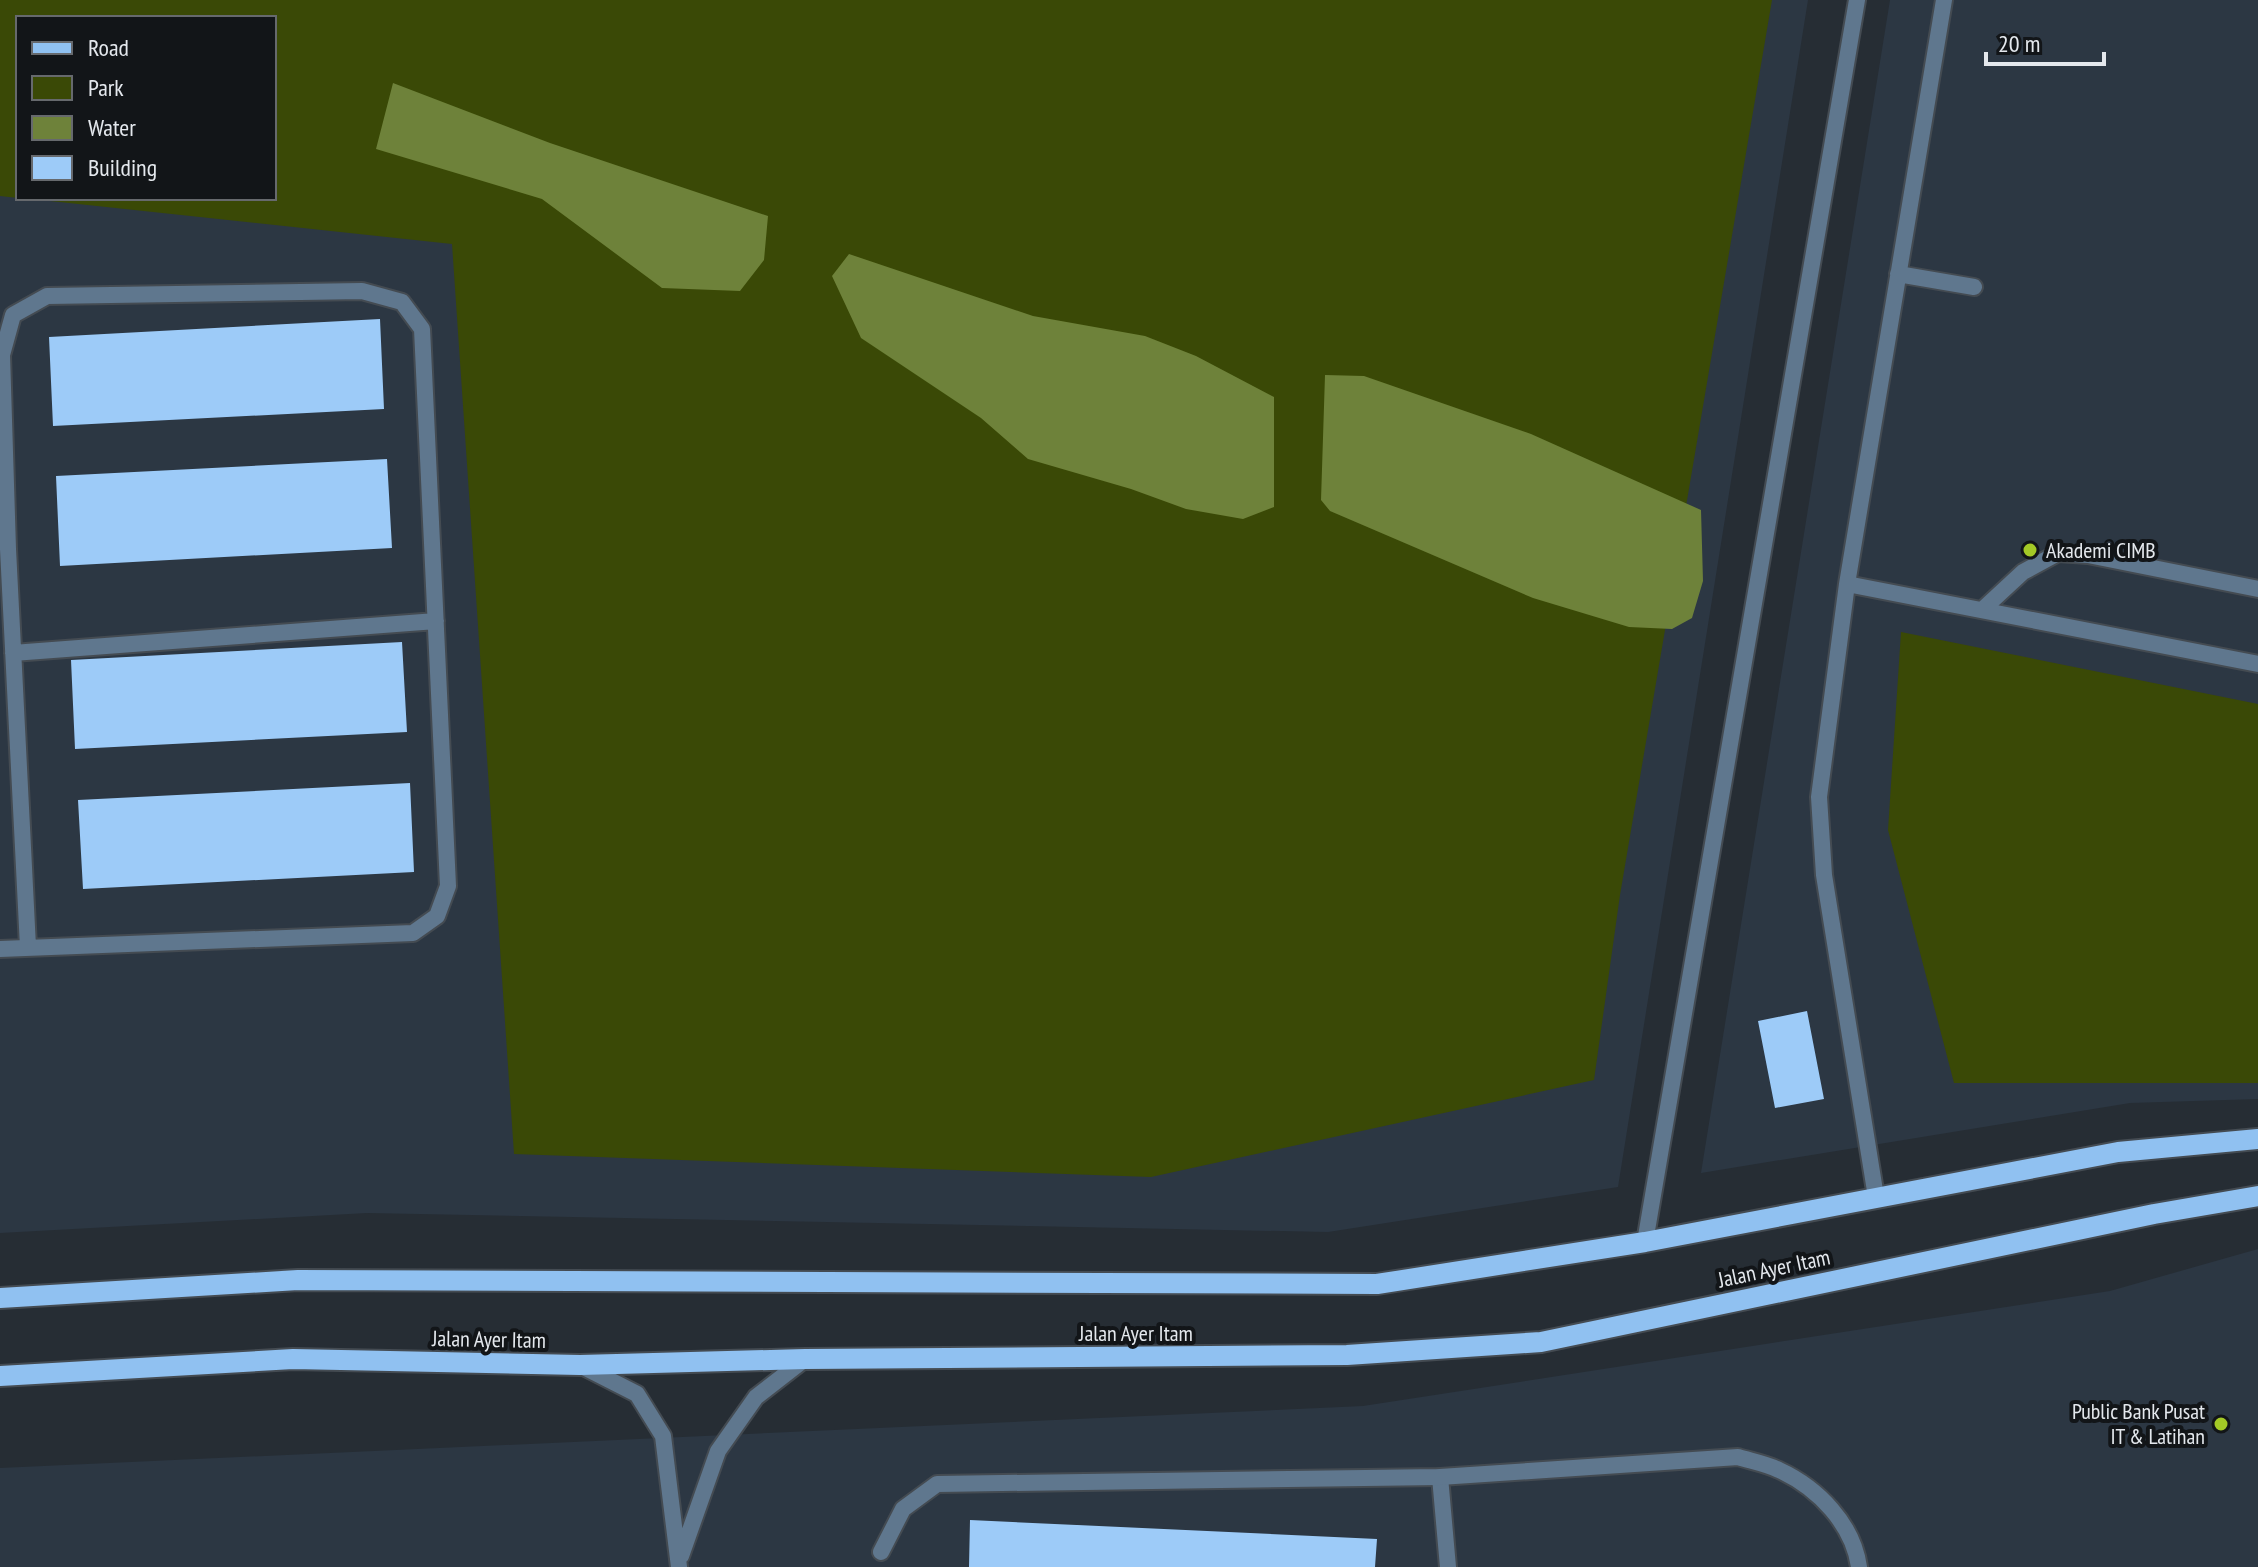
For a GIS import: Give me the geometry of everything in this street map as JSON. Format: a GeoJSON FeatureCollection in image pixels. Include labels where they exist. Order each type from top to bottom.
{"type":"FeatureCollection","features":[{"type":"Feature","properties":{"kind":"main road"},"geometry":{"type":"LineString","coordinates":[[0,1298],[298,1280],[1377,1284],[1645,1242],[2118,1152],[2258,1139]]}},
{"type":"Feature","properties":{"kind":"main road","name":"Jalan Ayer Itam"},"geometry":{"type":"LineString","coordinates":[[0,1376],[293,1359],[580,1365],[805,1359],[1347,1355],[1541,1342],[2154,1214],[2258,1196]]}},
{"type":"Feature","properties":{"kind":"street"},"geometry":{"type":"LineString","coordinates":[[1645,1242],[1857,0]]}},
{"type":"Feature","properties":{"kind":"street"},"geometry":{"type":"LineString","coordinates":[[1876,1197],[1824,875],[1819,797],[1847,584],[1944,0]]}},
{"type":"Feature","properties":{"kind":"street"},"geometry":{"type":"LineString","coordinates":[[1898,274],[1974,287]]}},
{"type":"Feature","properties":{"kind":"street"},"geometry":{"type":"LineString","coordinates":[[0,949],[413,933],[437,916],[448,886],[422,329],[402,302],[362,291],[47,296],[13,315],[2,355],[4,546],[13,653],[28,947]]}},
{"type":"Feature","properties":{"kind":"street"},"geometry":{"type":"LineString","coordinates":[[1982,610],[2023,572],[2058,553],[2088,555],[2258,589]]}},
{"type":"Feature","properties":{"kind":"street"},"geometry":{"type":"LineString","coordinates":[[1847,584],[2258,664]]}},
{"type":"Feature","properties":{"kind":"street"},"geometry":{"type":"LineString","coordinates":[[13,653],[436,621]]}},
{"type":"Feature","properties":{"kind":"street"},"geometry":{"type":"LineString","coordinates":[[679,1563],[718,1451],[756,1397],[805,1359]]}},
{"type":"Feature","properties":{"kind":"street"},"geometry":{"type":"LineString","coordinates":[[580,1365],[637,1394],[663,1436],[679,1563]]}},
{"type":"Feature","properties":{"kind":"street"},"geometry":{"type":"LineString","coordinates":[[881,1552],[903,1509],[937,1484],[1440,1477],[1738,1457],[1779,1469],[1821,1497],[1844,1525],[1859,1567]]}},
{"type":"Feature","properties":{"kind":"street"},"geometry":{"type":"LineString","coordinates":[[1440,1477],[1448,1567]]}},
{"type":"Feature","properties":{"kind":"shaded area"},"geometry":{"type":"Polygon","coordinates":[[[0,0],[1808,0],[1618,1187],[1328,1232],[367,1213],[0,1233],[0,0]]]}},
{"type":"Feature","properties":{"kind":"shaded area","name":"Akademi CIMB"},"geometry":{"type":"Polygon","coordinates":[[[1890,0],[2258,0],[2258,1099],[2130,1103],[1701,1173],[1890,0]]]}},
{"type":"Feature","properties":{"kind":"shaded area"},"geometry":{"type":"Polygon","coordinates":[[[2258,1249],[2258,1567],[0,1567],[0,1468],[1363,1406],[2110,1291],[2258,1249]]]}},
{"type":"Feature","properties":{"kind":"green space"},"geometry":{"type":"Polygon","coordinates":[[[0,0],[1772,0],[1620,895],[1594,1080],[1151,1177],[514,1154],[452,244],[41,200],[276,200],[276,16],[16,16],[16,198],[0,196],[0,0]]]}},
{"type":"Feature","properties":{"kind":"green space"},"geometry":{"type":"Polygon","coordinates":[[[1901,632],[2258,704],[2258,1083],[1954,1083],[1888,830],[1901,632]]]}},
{"type":"Feature","properties":{"kind":"water"},"geometry":{"type":"Polygon","coordinates":[[[393,83],[550,143],[768,216],[764,260],[740,291],[662,288],[542,199],[376,149],[393,83]]]}},
{"type":"Feature","properties":{"kind":"water"},"geometry":{"type":"Polygon","coordinates":[[[849,254],[1033,316],[1145,336],[1196,356],[1274,397],[1274,507],[1243,519],[1186,509],[1131,489],[1028,459],[981,418],[861,338],[832,276],[849,254]]]}},
{"type":"Feature","properties":{"kind":"water"},"geometry":{"type":"Polygon","coordinates":[[[1325,375],[1364,376],[1531,434],[1701,510],[1703,581],[1692,618],[1672,629],[1629,627],[1533,598],[1330,511],[1321,500],[1325,375]]]}},
{"type":"Feature","properties":{"kind":"building"},"geometry":{"type":"Polygon","coordinates":[[[380,319],[384,409],[53,426],[49,337],[380,319]]]}},
{"type":"Feature","properties":{"kind":"building"},"geometry":{"type":"Polygon","coordinates":[[[387,459],[392,548],[60,566],[56,476],[387,459]]]}},
{"type":"Feature","properties":{"kind":"building"},"geometry":{"type":"Polygon","coordinates":[[[402,642],[407,732],[75,749],[71,660],[402,642]]]}},
{"type":"Feature","properties":{"kind":"building"},"geometry":{"type":"Polygon","coordinates":[[[410,783],[414,872],[83,889],[78,800],[410,783]]]}},
{"type":"Feature","properties":{"kind":"building"},"geometry":{"type":"Polygon","coordinates":[[[1807,1011],[1824,1099],[1775,1108],[1758,1021],[1807,1011]]]}},
{"type":"Feature","properties":{"kind":"building"},"geometry":{"type":"Polygon","coordinates":[[[970,1520],[1377,1539],[1375,1567],[969,1567],[970,1520]]]}},
{"type":"Feature","properties":{"kind":"place","name":"Akademi CIMB"},"geometry":{"type":"Point","coordinates":[2030,550]}},
{"type":"Feature","properties":{"kind":"place","name":"Public Bank Pusat IT & Latihan"},"geometry":{"type":"Point","coordinates":[2221,1424]}}]}
